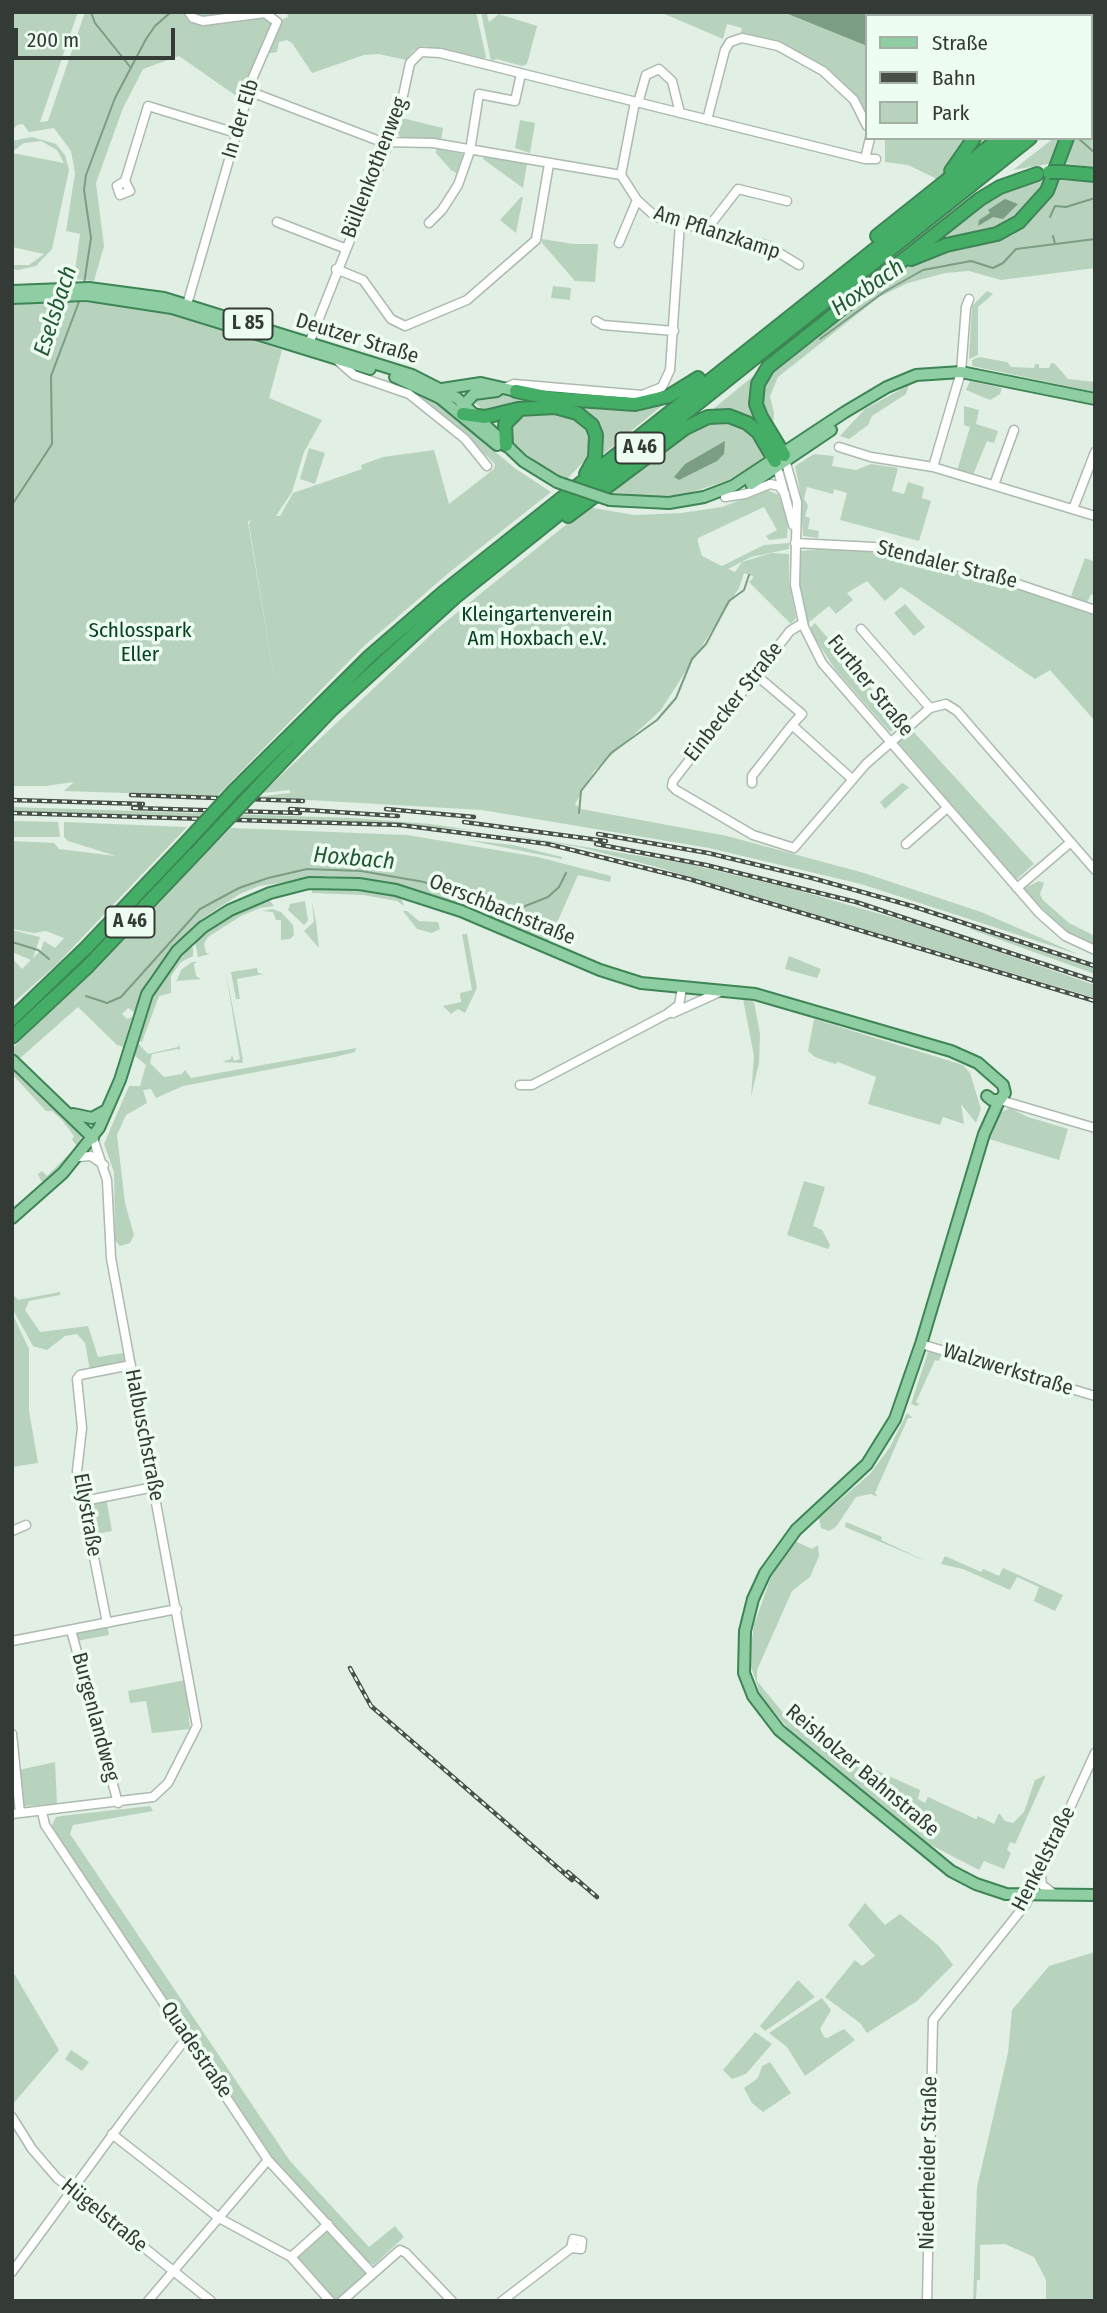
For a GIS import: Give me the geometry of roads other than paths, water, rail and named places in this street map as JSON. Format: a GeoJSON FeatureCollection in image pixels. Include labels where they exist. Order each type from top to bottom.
{"type":"FeatureCollection","features":[{"type":"Feature","properties":{"kind":"highway"},"geometry":{"type":"LineString","coordinates":[[932,192],[972,140]]}},
{"type":"Feature","properties":{"kind":"highway"},"geometry":{"type":"LineString","coordinates":[[508,389],[621,405],[659,400],[688,387],[997,140]]}},
{"type":"Feature","properties":{"kind":"highway","name":"A 46"},"geometry":{"type":"LineString","coordinates":[[12,1019],[86,948],[234,791],[370,656],[579,482],[1012,140]]}},
{"type":"Feature","properties":{"kind":"highway","name":"A 46"},"geometry":{"type":"LineString","coordinates":[[12,1037],[86,968],[253,792],[381,663],[542,526],[1027,140]]}},
{"type":"Feature","properties":{"kind":"highway"},"geometry":{"type":"LineString","coordinates":[[886,273],[927,251],[997,234],[1018,222],[1047,191],[1066,140]]}},
{"type":"Feature","properties":{"kind":"highway"},"geometry":{"type":"LineString","coordinates":[[946,205],[1001,179],[1050,172],[1095,175]]}},
{"type":"Feature","properties":{"kind":"highway"},"geometry":{"type":"LineString","coordinates":[[783,464],[756,404],[756,391],[762,374],[980,199],[1000,187],[1050,172]]}},
{"type":"Feature","properties":{"kind":"highway"},"geometry":{"type":"LineString","coordinates":[[672,410],[688,387]]}},
{"type":"Feature","properties":{"kind":"highway"},"geometry":{"type":"LineString","coordinates":[[463,409],[480,417],[531,408],[567,409],[592,425],[596,435],[596,453],[579,482]]}},
{"type":"Feature","properties":{"kind":"highway"},"geometry":{"type":"LineString","coordinates":[[506,445],[503,431],[506,421],[514,414],[531,408]]}},
{"type":"Feature","properties":{"kind":"highway"},"geometry":{"type":"LineString","coordinates":[[542,526],[562,519],[685,428],[708,418],[729,416],[747,422],[783,464]]}},
{"type":"Feature","properties":{"kind":"main road","name":"Deutzer Straße"},"geometry":{"type":"LineString","coordinates":[[12,291],[130,292],[186,307],[357,367]]}},
{"type":"Feature","properties":{"kind":"main road","name":"Deutzer Straße"},"geometry":{"type":"LineString","coordinates":[[12,299],[76,291]]}},
{"type":"Feature","properties":{"kind":"main road","name":"Deutzer Straße"},"geometry":{"type":"LineString","coordinates":[[307,348],[357,367],[412,375],[442,389]]}},
{"type":"Feature","properties":{"kind":"main road","name":"L 85"},"geometry":{"type":"LineString","coordinates":[[357,367],[425,389],[463,409]]}},
{"type":"Feature","properties":{"kind":"main road","name":"L 85"},"geometry":{"type":"LineString","coordinates":[[442,389],[520,465],[555,484],[607,502],[664,508],[725,497],[783,464],[853,409],[905,379],[940,372],[961,372],[1095,399]]}},
{"type":"Feature","properties":{"kind":"main road"},"geometry":{"type":"LineString","coordinates":[[442,389],[475,383],[508,389]]}},
{"type":"Feature","properties":{"kind":"main road"},"geometry":{"type":"LineString","coordinates":[[463,409],[474,394],[508,389]]}},
{"type":"Feature","properties":{"kind":"main road","name":"L 85"},"geometry":{"type":"LineString","coordinates":[[480,417],[506,445],[555,484]]}},
{"type":"Feature","properties":{"kind":"main road","name":"L 85"},"geometry":{"type":"LineString","coordinates":[[607,502],[648,504],[704,497],[783,464]]}},
{"type":"Feature","properties":{"kind":"main road","name":"Oerschbachstraße"},"geometry":{"type":"LineString","coordinates":[[12,1218],[79,1157],[93,1138],[108,1109],[147,994],[177,951],[203,927],[230,910],[262,895],[302,884],[340,882],[396,890],[472,915],[600,970],[641,983],[755,994],[801,1006],[958,1054],[972,1061],[990,1089]]}},
{"type":"Feature","properties":{"kind":"main road"},"geometry":{"type":"LineString","coordinates":[[12,1060],[68,1111],[93,1138]]}},
{"type":"Feature","properties":{"kind":"main road"},"geometry":{"type":"LineString","coordinates":[[990,1089],[1001,1097]]}},
{"type":"Feature","properties":{"kind":"main road"},"geometry":{"type":"LineString","coordinates":[[990,1089],[1001,1097]]}},
{"type":"Feature","properties":{"kind":"main road","name":"Reisholzer Bahnstraße"},"geometry":{"type":"LineString","coordinates":[[984,1134],[990,1089]]}},
{"type":"Feature","properties":{"kind":"main road","name":"Reisholzer Bahnstraße"},"geometry":{"type":"LineString","coordinates":[[1001,1097],[984,1134],[901,1405],[881,1446],[857,1476],[796,1530],[765,1573],[753,1599],[745,1631],[744,1673],[759,1706],[789,1738],[951,1871],[976,1884],[1006,1894],[1095,1895]]}},
{"type":"Feature","properties":{"kind":"main road"},"geometry":{"type":"LineString","coordinates":[[68,1111],[92,1118],[108,1109]]}},
{"type":"Feature","properties":{"kind":"street","name":"In der Elb"},"geometry":{"type":"LineString","coordinates":[[186,307],[236,133],[251,92],[253,77],[275,29],[275,19],[262,13],[203,21],[193,18],[189,12]]}},
{"type":"Feature","properties":{"kind":"street"},"geometry":{"type":"LineString","coordinates":[[707,120],[724,50],[730,43],[742,38],[778,46],[823,71],[854,100],[866,123]]}},
{"type":"Feature","properties":{"kind":"street","name":"Büllenkothenweg"},"geometry":{"type":"LineString","coordinates":[[307,348],[344,248],[398,119],[410,62],[421,52],[440,53],[521,74]]}},
{"type":"Feature","properties":{"kind":"street"},"geometry":{"type":"LineString","coordinates":[[251,92],[387,143],[433,143],[621,175],[646,75],[659,69],[667,73],[672,80],[680,114]]}},
{"type":"Feature","properties":{"kind":"street"},"geometry":{"type":"LineString","coordinates":[[429,223],[454,194],[470,151],[479,94],[515,102],[521,74],[866,159],[876,159]]}},
{"type":"Feature","properties":{"kind":"street"},"geometry":{"type":"LineString","coordinates":[[125,181],[148,106],[236,133]]}},
{"type":"Feature","properties":{"kind":"street"},"geometry":{"type":"LineString","coordinates":[[866,159],[870,140]]}},
{"type":"Feature","properties":{"kind":"street"},"geometry":{"type":"LineString","coordinates":[[336,269],[363,280],[382,308],[398,324],[408,326],[467,300],[536,240],[549,164]]}},
{"type":"Feature","properties":{"kind":"street","name":"Am Pflanzkamp"},"geometry":{"type":"LineString","coordinates":[[621,175],[637,200],[656,217],[766,245],[799,265]]}},
{"type":"Feature","properties":{"kind":"street"},"geometry":{"type":"LineString","coordinates":[[707,229],[738,189],[787,201]]}},
{"type":"Feature","properties":{"kind":"street","name":"Am Pflanzkamp"},"geometry":{"type":"LineString","coordinates":[[619,243],[637,200]]}},
{"type":"Feature","properties":{"kind":"street","name":"Büllenkothenweg"},"geometry":{"type":"LineString","coordinates":[[276,222],[344,248]]}},
{"type":"Feature","properties":{"kind":"street"},"geometry":{"type":"LineString","coordinates":[[508,389],[642,395],[653,393],[665,384],[670,370],[674,331],[680,223]]}},
{"type":"Feature","properties":{"kind":"street"},"geometry":{"type":"LineString","coordinates":[[933,467],[961,372],[966,307],[969,299]]}},
{"type":"Feature","properties":{"kind":"street"},"geometry":{"type":"LineString","coordinates":[[596,321],[603,325],[674,331]]}},
{"type":"Feature","properties":{"kind":"street"},"geometry":{"type":"LineString","coordinates":[[357,367],[410,394],[465,439],[487,466]]}},
{"type":"Feature","properties":{"kind":"street"},"geometry":{"type":"LineString","coordinates":[[994,485],[1014,430]]}},
{"type":"Feature","properties":{"kind":"street"},"geometry":{"type":"LineString","coordinates":[[839,447],[871,457],[933,467],[1095,516]]}},
{"type":"Feature","properties":{"kind":"street"},"geometry":{"type":"LineString","coordinates":[[1073,509],[1095,452]]}},
{"type":"Feature","properties":{"kind":"street","name":"Further Straße"},"geometry":{"type":"LineString","coordinates":[[783,464],[795,531]]}},
{"type":"Feature","properties":{"kind":"street","name":"Further Straße"},"geometry":{"type":"LineString","coordinates":[[783,464],[797,502],[795,585],[803,623],[827,670],[1017,888],[1057,930],[1095,950]]}},
{"type":"Feature","properties":{"kind":"street"},"geometry":{"type":"LineString","coordinates":[[725,497],[745,494],[770,484],[779,486],[787,496]]}},
{"type":"Feature","properties":{"kind":"street","name":"Stendaler Straße"},"geometry":{"type":"LineString","coordinates":[[795,543],[874,547],[979,571],[1095,610]]}},
{"type":"Feature","properties":{"kind":"street","name":"Einbecker Straße"},"geometry":{"type":"LineString","coordinates":[[803,623],[790,631],[673,781],[672,786],[752,835],[793,848],[852,779]]}},
{"type":"Feature","properties":{"kind":"street"},"geometry":{"type":"LineString","coordinates":[[861,629],[930,708]]}},
{"type":"Feature","properties":{"kind":"street"},"geometry":{"type":"LineString","coordinates":[[752,783],[752,776],[802,714],[756,675]]}},
{"type":"Feature","properties":{"kind":"street"},"geometry":{"type":"LineString","coordinates":[[792,725],[852,779],[930,708],[942,704],[957,710],[1095,870]]}},
{"type":"Feature","properties":{"kind":"street"},"geometry":{"type":"LineString","coordinates":[[906,844],[947,808]]}},
{"type":"Feature","properties":{"kind":"street"},"geometry":{"type":"LineString","coordinates":[[1017,888],[1071,842]]}},
{"type":"Feature","properties":{"kind":"street"},"geometry":{"type":"LineString","coordinates":[[667,1014],[679,1005],[682,988]]}},
{"type":"Feature","properties":{"kind":"street"},"geometry":{"type":"LineString","coordinates":[[520,1085],[532,1085],[667,1014],[724,990]]}},
{"type":"Feature","properties":{"kind":"street"},"geometry":{"type":"LineString","coordinates":[[1001,1097],[1039,1112],[1095,1128]]}},
{"type":"Feature","properties":{"kind":"street","name":"Halbuschstraße"},"geometry":{"type":"LineString","coordinates":[[93,1138],[104,1165],[108,1198],[108,1242],[196,1709],[195,1732],[162,1791],[149,1799],[118,1803]]}},
{"type":"Feature","properties":{"kind":"street"},"geometry":{"type":"LineString","coordinates":[[79,1157],[90,1156],[104,1165]]}},
{"type":"Feature","properties":{"kind":"street","name":"Walzwerkstraße"},"geometry":{"type":"LineString","coordinates":[[921,1344],[1095,1396]]}},
{"type":"Feature","properties":{"kind":"street","name":"Ellystraße"},"geometry":{"type":"LineString","coordinates":[[107,1623],[77,1471],[82,1429],[77,1377],[131,1366]]}},
{"type":"Feature","properties":{"kind":"street"},"geometry":{"type":"LineString","coordinates":[[84,1501],[154,1487]]}},
{"type":"Feature","properties":{"kind":"street"},"geometry":{"type":"LineString","coordinates":[[12,1531],[26,1525]]}},
{"type":"Feature","properties":{"kind":"street"},"geometry":{"type":"LineString","coordinates":[[12,1641],[177,1609]]}},
{"type":"Feature","properties":{"kind":"street","name":"Burgenlandweg"},"geometry":{"type":"LineString","coordinates":[[71,1630],[118,1803]]}},
{"type":"Feature","properties":{"kind":"street"},"geometry":{"type":"LineString","coordinates":[[12,1734],[16,1814],[118,1803]]}},
{"type":"Feature","properties":{"kind":"street","name":"Henkelstraße"},"geometry":{"type":"LineString","coordinates":[[932,2025],[937,2014],[1031,1895],[1095,1753]]}},
{"type":"Feature","properties":{"kind":"street","name":"Quadestraße"},"geometry":{"type":"LineString","coordinates":[[42,1811],[45,1825],[268,2160],[372,2273]]}},
{"type":"Feature","properties":{"kind":"street"},"geometry":{"type":"LineString","coordinates":[[1040,1875],[1042,1885],[1054,1894]]}},
{"type":"Feature","properties":{"kind":"street"},"geometry":{"type":"LineString","coordinates":[[1006,1894],[1018,1904],[1015,1918]]}},
{"type":"Feature","properties":{"kind":"street","name":"Niederheider Straße"},"geometry":{"type":"LineString","coordinates":[[927,2301],[932,2025]]}},
{"type":"Feature","properties":{"kind":"street"},"geometry":{"type":"LineString","coordinates":[[12,2272],[112,2134],[187,2037]]}},
{"type":"Feature","properties":{"kind":"street","name":"Hügelstraße"},"geometry":{"type":"LineString","coordinates":[[12,2117],[42,2162],[71,2191],[211,2301]]}},
{"type":"Feature","properties":{"kind":"street"},"geometry":{"type":"LineString","coordinates":[[112,2134],[219,2218],[291,2257],[330,2301]]}},
{"type":"Feature","properties":{"kind":"street"},"geometry":{"type":"LineString","coordinates":[[148,2301],[268,2160]]}},
{"type":"Feature","properties":{"kind":"street"},"geometry":{"type":"LineString","coordinates":[[291,2257],[328,2224]]}},
{"type":"Feature","properties":{"kind":"street"},"geometry":{"type":"LineString","coordinates":[[502,2301],[571,2248]]}},
{"type":"Feature","properties":{"kind":"street"},"geometry":{"type":"LineString","coordinates":[[342,2301],[400,2250],[452,2301]]}},
{"type":"Feature","properties":{"kind":"waterway"},"geometry":{"type":"LineString","coordinates":[[91,12],[95,23],[131,68]]}},
{"type":"Feature","properties":{"kind":"waterway","name":"Eselsbach"},"geometry":{"type":"LineString","coordinates":[[84,284],[91,238],[84,190],[86,175],[115,98],[146,39],[155,26],[171,12]]}},
{"type":"Feature","properties":{"kind":"waterway"},"geometry":{"type":"LineString","coordinates":[[1080,140],[1095,153]]}},
{"type":"Feature","properties":{"kind":"waterway"},"geometry":{"type":"LineString","coordinates":[[1050,217],[1055,206],[1066,207],[1095,198]]}},
{"type":"Feature","properties":{"kind":"waterway"},"geometry":{"type":"LineString","coordinates":[[1053,236],[1055,244]]}},
{"type":"Feature","properties":{"kind":"waterway","name":"Hoxbach"},"geometry":{"type":"LineString","coordinates":[[820,339],[884,292],[923,270],[971,261],[993,268],[1003,263],[1016,249],[1095,239]]}},
{"type":"Feature","properties":{"kind":"waterway","name":"Eselsbach"},"geometry":{"type":"LineString","coordinates":[[12,505],[52,444],[51,376],[80,299]]}},
{"type":"Feature","properties":{"kind":"waterway","name":"Hoxbach"},"geometry":{"type":"LineString","coordinates":[[579,813],[581,791],[611,753],[657,720],[676,698],[692,659],[706,644],[729,601],[744,590],[749,575]]}},
{"type":"Feature","properties":{"kind":"waterway","name":"Hoxbach"},"geometry":{"type":"LineString","coordinates":[[86,996],[107,1003],[121,997],[200,909],[239,888],[268,878],[307,869],[361,871],[424,882],[493,907],[515,910],[548,897],[559,887],[566,873]]}},
{"type":"Feature","properties":{"kind":"waterway","name":"Hoxbach"},"geometry":{"type":"LineString","coordinates":[[12,942],[38,950],[49,959]]}},
{"type":"Feature","properties":{"kind":"railway"},"geometry":{"type":"LineString","coordinates":[[131,795],[303,801]]}},
{"type":"Feature","properties":{"kind":"railway"},"geometry":{"type":"LineString","coordinates":[[12,800],[143,804]]}},
{"type":"Feature","properties":{"kind":"railway"},"geometry":{"type":"LineString","coordinates":[[133,808],[300,813]]}},
{"type":"Feature","properties":{"kind":"railway"},"geometry":{"type":"LineString","coordinates":[[290,809],[398,816]]}},
{"type":"Feature","properties":{"kind":"railway"},"geometry":{"type":"LineString","coordinates":[[386,809],[474,817]]}},
{"type":"Feature","properties":{"kind":"railway"},"geometry":{"type":"LineString","coordinates":[[12,813],[400,825],[548,844],[689,879],[1095,1001]]}},
{"type":"Feature","properties":{"kind":"railway"},"geometry":{"type":"LineString","coordinates":[[464,822],[606,841]]}},
{"type":"Feature","properties":{"kind":"railway"},"geometry":{"type":"LineString","coordinates":[[598,834],[708,853],[812,878],[912,906],[1095,966]]}},
{"type":"Feature","properties":{"kind":"railway"},"geometry":{"type":"LineString","coordinates":[[596,844],[706,865],[856,902],[1095,981]]}},
{"type":"Feature","properties":{"kind":"railway"},"geometry":{"type":"LineString","coordinates":[[350,1668],[371,1706],[572,1880]]}},
{"type":"Feature","properties":{"kind":"railway"},"geometry":{"type":"LineString","coordinates":[[568,1872],[597,1897]]}},
{"type":"Feature","properties":{"kind":"park label","name":"Kleingartenverein Am Hoxbach e.V."},"geometry":{"type":"Point","coordinates":[537,627]}},
{"type":"Feature","properties":{"kind":"park label","name":"Schlosspark Eller"},"geometry":{"type":"Point","coordinates":[140,643]}}]}
